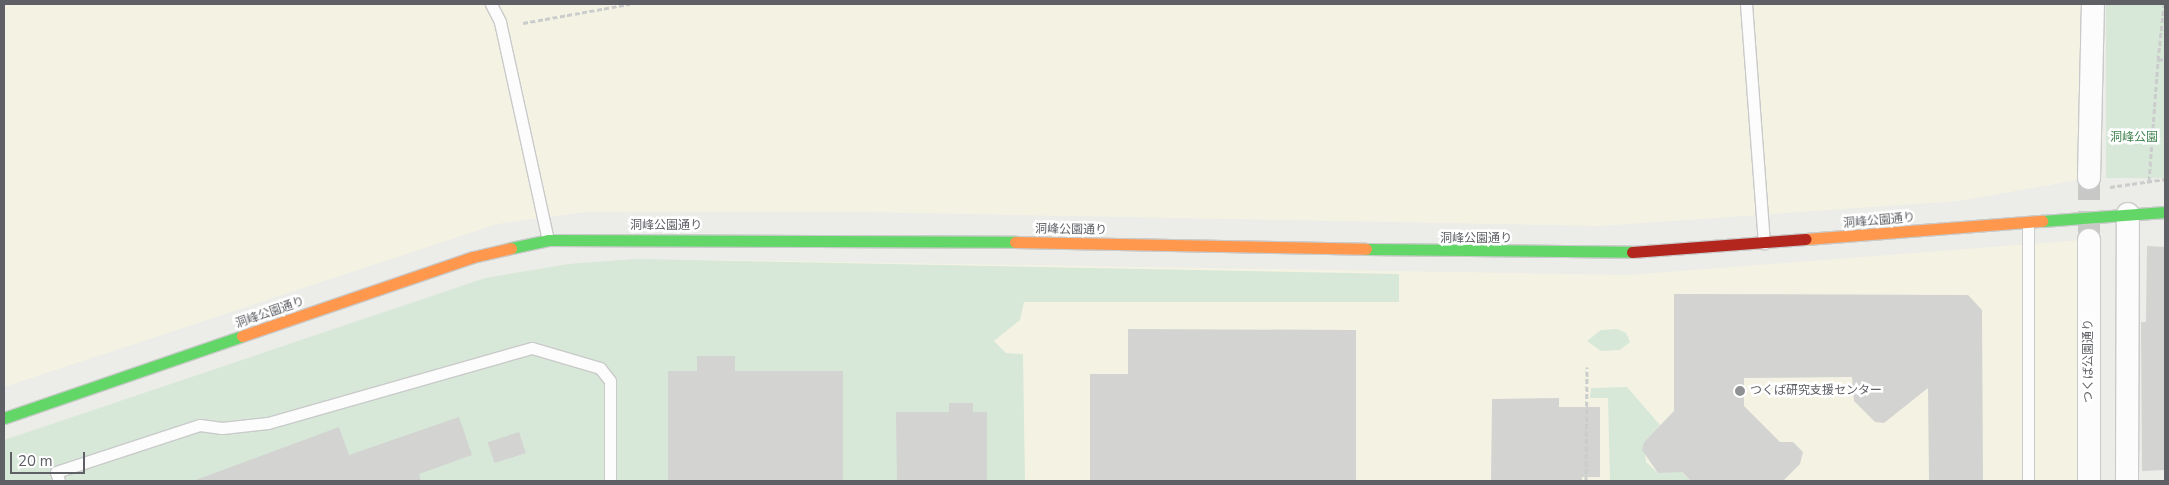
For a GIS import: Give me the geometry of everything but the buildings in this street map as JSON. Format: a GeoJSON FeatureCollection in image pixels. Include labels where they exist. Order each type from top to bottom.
{"type":"FeatureCollection","features":[{"type":"Feature","properties":{"kind":"street"},"geometry":{"type":"LineString","coordinates":[[2093,4],[2097,183]]}},
{"type":"Feature","properties":{"kind":"street","name":"洞峰公園通り"},"geometry":{"type":"LineString","coordinates":[[4,418],[473,257],[548,240],[862,239],[1605,254],[1764,245],[2165,212]]}},
{"type":"Feature","properties":{"kind":"street"},"geometry":{"type":"LineString","coordinates":[[2127,481],[2128,214]]}},
{"type":"Feature","properties":{"kind":"street","name":"つくば公園通り"},"geometry":{"type":"LineString","coordinates":[[2089,240],[2089,481]]}},
{"type":"Feature","properties":{"kind":"lane"},"geometry":{"type":"LineString","coordinates":[[491,4],[500,22],[548,240]]}},
{"type":"Feature","properties":{"kind":"lane"},"geometry":{"type":"LineString","coordinates":[[1746,4],[1764,245]]}},
{"type":"Feature","properties":{"kind":"lane"},"geometry":{"type":"LineString","coordinates":[[2028,222],[2028,481]]}},
{"type":"Feature","properties":{"kind":"lane"},"geometry":{"type":"LineString","coordinates":[[59,481],[56,472],[200,425],[222,428],[268,423],[532,348],[600,368],[610,381],[610,481]]}},
{"type":"Feature","properties":{"kind":"path"},"geometry":{"type":"LineString","coordinates":[[523,23],[630,4]]}},
{"type":"Feature","properties":{"kind":"path"},"geometry":{"type":"LineString","coordinates":[[2149,181],[2164,4]]}},
{"type":"Feature","properties":{"kind":"path"},"geometry":{"type":"LineString","coordinates":[[2158,60],[2165,59]]}},
{"type":"Feature","properties":{"kind":"path"},"geometry":{"type":"LineString","coordinates":[[2097,183],[2165,179]]}},
{"type":"Feature","properties":{"kind":"path"},"geometry":{"type":"LineString","coordinates":[[1586,481],[1587,367]]}},
{"type":"Feature","properties":{"kind":"shaded area"},"geometry":{"type":"Polygon","coordinates":[[[4,4],[2081,4],[2078,180],[1959,201],[1600,226],[864,212],[586,212],[497,224],[4,387],[4,4]]]}},
{"type":"Feature","properties":{"kind":"shaded area"},"geometry":{"type":"Polygon","coordinates":[[[2083,240],[2082,481],[4,481],[4,440],[485,278],[568,264],[714,260],[1629,275],[2083,240]]]}},
{"type":"Feature","properties":{"kind":"green space","name":"洞峰公園"},"geometry":{"type":"Polygon","coordinates":[[[2106,4],[2165,4],[2165,178],[2106,178],[2106,4]]]}},
{"type":"Feature","properties":{"kind":"green space"},"geometry":{"type":"Polygon","coordinates":[[[637,259],[1399,274],[1399,302],[1024,302],[1020,320],[994,341],[1006,353],[1023,354],[1025,481],[4,481],[4,440],[485,278],[568,264],[637,259]]]}},
{"type":"Feature","properties":{"kind":"green space"},"geometry":{"type":"Polygon","coordinates":[[[1617,329],[1626,333],[1630,342],[1620,350],[1601,351],[1587,341],[1601,330],[1617,329]]]}},
{"type":"Feature","properties":{"kind":"green space"},"geometry":{"type":"Polygon","coordinates":[[[1627,387],[1660,425],[1644,442],[1646,462],[1658,473],[1679,470],[1691,481],[1610,481],[1608,398],[1590,398],[1591,388],[1627,387]]]}},
{"type":"Feature","properties":{"kind":"tunnel"},"geometry":{"type":"LineString","coordinates":[[2089,178],[2089,235]]}},
{"type":"Feature","properties":{"kind":"traffic: fast"},"geometry":{"type":"LineString","coordinates":[[2042,221],[2165,212]]}},
{"type":"Feature","properties":{"kind":"traffic: fast"},"geometry":{"type":"LineString","coordinates":[[511,248],[548,240],[1015,242]]}},
{"type":"Feature","properties":{"kind":"traffic: fast"},"geometry":{"type":"LineString","coordinates":[[1366,249],[1632,252]]}},
{"type":"Feature","properties":{"kind":"traffic: fast"},"geometry":{"type":"LineString","coordinates":[[4,418],[242,336]]}},
{"type":"Feature","properties":{"kind":"traffic: slow"},"geometry":{"type":"LineString","coordinates":[[1806,239],[2042,221]]}},
{"type":"Feature","properties":{"kind":"traffic: slow"},"geometry":{"type":"LineString","coordinates":[[1015,242],[1366,249]]}},
{"type":"Feature","properties":{"kind":"traffic: slow"},"geometry":{"type":"LineString","coordinates":[[242,336],[473,257],[511,248]]}},
{"type":"Feature","properties":{"kind":"traffic: jam"},"geometry":{"type":"LineString","coordinates":[[1632,252],[1806,239]]}},
{"type":"Feature","properties":{"kind":"place","name":"つくば研究支援センター"},"geometry":{"type":"Point","coordinates":[1740,391]}}]}
